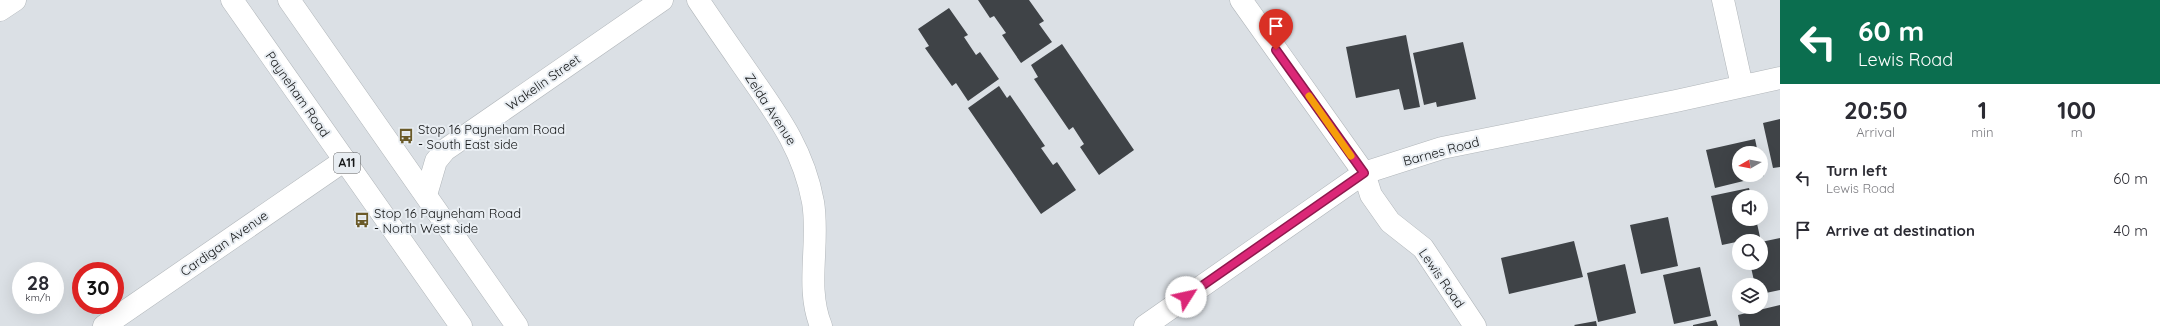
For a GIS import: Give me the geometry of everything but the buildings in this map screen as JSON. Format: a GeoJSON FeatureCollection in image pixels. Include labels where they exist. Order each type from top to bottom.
{"type":"FeatureCollection","features":[{"type":"Feature","properties":{"kind":"street"},"geometry":{"type":"LineString","coordinates":[[0,10],[15,0]]}},
{"type":"Feature","properties":{"kind":"street","name":"Payneham Road"},"geometry":{"type":"LineString","coordinates":[[232,0],[461,326]]}},
{"type":"Feature","properties":{"kind":"street"},"geometry":{"type":"LineString","coordinates":[[289,0],[517,326]]}},
{"type":"Feature","properties":{"kind":"street","name":"Wakelin Street"},"geometry":{"type":"LineString","coordinates":[[426,195],[436,161],[446,150],[662,0]]}},
{"type":"Feature","properties":{"kind":"street","name":"Zelda Avenue"},"geometry":{"type":"LineString","coordinates":[[698,0],[785,127],[805,168],[813,205],[814,291],[816,313],[821,326]]}},
{"type":"Feature","properties":{"kind":"street","name":"Lewis Road"},"geometry":{"type":"LineString","coordinates":[[1241,0],[1364,173],[1371,195],[1390,222],[1422,248],[1475,326]]}},
{"type":"Feature","properties":{"kind":"street"},"geometry":{"type":"LineString","coordinates":[[1723,0],[1742,86]]}},
{"type":"Feature","properties":{"kind":"street","name":"Barnes Road"},"geometry":{"type":"LineString","coordinates":[[1145,326],[1364,173],[1442,148],[1780,78]]}},
{"type":"Feature","properties":{"kind":"street","name":"Cardigan Avenue"},"geometry":{"type":"LineString","coordinates":[[104,326],[345,160]]}},
{"type":"Feature","properties":{"kind":"slow traffic"},"geometry":{"type":"LineString","coordinates":[[1309,96],[1351,156]]}},
{"type":"Feature","properties":{"kind":"place","name":"Stop 16 Payneham Road - South East side"},"geometry":{"type":"Point","coordinates":[406,136]}},
{"type":"Feature","properties":{"kind":"place","name":"Stop 16 Payneham Road - North West side"},"geometry":{"type":"Point","coordinates":[362,220]}},
{"type":"Feature","properties":{"kind":"route"},"geometry":{"type":"LineString","coordinates":[[1186,297],[1364,173],[1276,50]]}}]}
